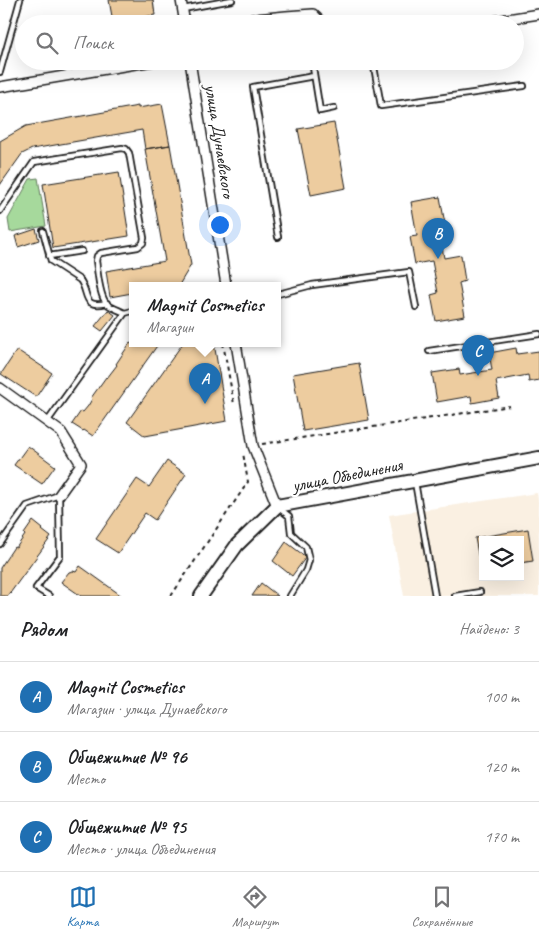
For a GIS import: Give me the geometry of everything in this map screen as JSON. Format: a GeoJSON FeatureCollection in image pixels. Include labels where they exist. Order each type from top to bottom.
{"type":"FeatureCollection","features":[{"type":"Feature","properties":{"kind":"street"},"geometry":{"type":"LineString","coordinates":[[524,16],[539,14]]}},
{"type":"Feature","properties":{"kind":"street"},"geometry":{"type":"LineString","coordinates":[[0,87],[100,70]]}},
{"type":"Feature","properties":{"kind":"street","name":"улица Дунаевского"},"geometry":{"type":"LineString","coordinates":[[191,70],[226,282]]}},
{"type":"Feature","properties":{"kind":"street"},"geometry":{"type":"LineString","coordinates":[[237,347],[253,446],[277,506]]}},
{"type":"Feature","properties":{"kind":"street"},"geometry":{"type":"LineString","coordinates":[[0,388],[61,432],[81,464],[59,495]]}},
{"type":"Feature","properties":{"kind":"street","name":"улица Объединения"},"geometry":{"type":"LineString","coordinates":[[202,596],[238,545],[277,506],[539,458]]}},
{"type":"Feature","properties":{"kind":"lane"},"geometry":{"type":"LineString","coordinates":[[16,15],[20,0]]}},
{"type":"Feature","properties":{"kind":"lane"},"geometry":{"type":"LineString","coordinates":[[182,4],[232,0]]}},
{"type":"Feature","properties":{"kind":"lane"},"geometry":{"type":"LineString","coordinates":[[0,72],[15,18]]}},
{"type":"Feature","properties":{"kind":"lane"},"geometry":{"type":"LineString","coordinates":[[313,70],[320,111],[334,108]]}},
{"type":"Feature","properties":{"kind":"lane"},"geometry":{"type":"LineString","coordinates":[[375,70],[381,106],[524,86]]}},
{"type":"Feature","properties":{"kind":"lane"},"geometry":{"type":"LineString","coordinates":[[278,238],[253,87],[314,76]]}},
{"type":"Feature","properties":{"kind":"lane"},"geometry":{"type":"LineString","coordinates":[[0,211],[34,162],[122,148],[126,149],[129,153],[144,238],[143,244],[138,247],[101,253],[97,256],[96,261],[102,297],[114,308],[125,313]]}},
{"type":"Feature","properties":{"kind":"lane"},"geometry":{"type":"LineString","coordinates":[[43,231],[52,263],[82,282],[86,298],[92,304],[98,306],[107,303]]}},
{"type":"Feature","properties":{"kind":"lane"},"geometry":{"type":"LineString","coordinates":[[49,256],[82,251]]}},
{"type":"Feature","properties":{"kind":"lane"},"geometry":{"type":"LineString","coordinates":[[281,293],[312,285],[410,272],[416,306]]}},
{"type":"Feature","properties":{"kind":"lane"},"geometry":{"type":"LineString","coordinates":[[47,422],[125,313],[129,312]]}},
{"type":"Feature","properties":{"kind":"lane"},"geometry":{"type":"LineString","coordinates":[[429,351],[539,334]]}},
{"type":"Feature","properties":{"kind":"lane"},"geometry":{"type":"LineString","coordinates":[[415,480],[435,596]]}},
{"type":"Feature","properties":{"kind":"lane"},"geometry":{"type":"LineString","coordinates":[[0,544],[27,506],[59,495],[60,556],[36,588],[49,596]]}},
{"type":"Feature","properties":{"kind":"lane"},"geometry":{"type":"LineString","coordinates":[[277,506],[289,516],[291,533],[306,547],[309,560],[306,570],[290,596]]}},
{"type":"Feature","properties":{"kind":"lane"},"geometry":{"type":"LineString","coordinates":[[455,596],[480,592]]}},
{"type":"Feature","properties":{"kind":"path"},"geometry":{"type":"LineString","coordinates":[[224,347],[235,410]]}},
{"type":"Feature","properties":{"kind":"path"},"geometry":{"type":"LineString","coordinates":[[171,596],[248,482],[243,448],[510,406]]}},
{"type":"Feature","properties":{"kind":"shaded area"},"geometry":{"type":"Polygon","coordinates":[[[537,493],[539,506],[539,596],[404,596],[389,515],[537,493]]]}},
{"type":"Feature","properties":{"kind":"green space"},"geometry":{"type":"Polygon","coordinates":[[[38,178],[46,226],[10,232],[8,219],[30,179],[38,178]]]}},
{"type":"Feature","properties":{"kind":"building"},"geometry":{"type":"Polygon","coordinates":[[[109,0],[153,0],[155,15],[112,15],[109,0]]]}},
{"type":"Feature","properties":{"kind":"building"},"geometry":{"type":"Polygon","coordinates":[[[162,104],[170,145],[145,149],[142,130],[32,149],[22,154],[0,185],[0,141],[26,126],[138,106],[138,108],[162,104]]]}},
{"type":"Feature","properties":{"kind":"building"},"geometry":{"type":"Polygon","coordinates":[[[334,123],[346,188],[311,195],[298,129],[334,123]]]}},
{"type":"Feature","properties":{"kind":"building"},"geometry":{"type":"Polygon","coordinates":[[[170,145],[191,265],[181,282],[129,282],[129,294],[110,297],[106,271],[165,261],[145,149],[170,145]]]}},
{"type":"Feature","properties":{"kind":"building"},"geometry":{"type":"Polygon","coordinates":[[[119,172],[129,236],[53,248],[43,184],[119,172]]]}},
{"type":"Feature","properties":{"kind":"building"},"geometry":{"type":"Polygon","coordinates":[[[440,197],[445,224],[438,225],[444,258],[461,255],[465,281],[459,283],[465,316],[436,321],[431,295],[438,293],[432,261],[415,264],[410,237],[417,236],[411,202],[440,197]]]}},
{"type":"Feature","properties":{"kind":"building"},"geometry":{"type":"Polygon","coordinates":[[[36,229],[39,240],[18,247],[15,236],[36,229]]]}},
{"type":"Feature","properties":{"kind":"building"},"geometry":{"type":"Polygon","coordinates":[[[108,310],[115,315],[102,331],[95,326],[108,310]]]}},
{"type":"Feature","properties":{"kind":"building"},"geometry":{"type":"Polygon","coordinates":[[[129,344],[129,347],[156,347],[93,436],[72,424],[81,411],[83,412],[88,406],[91,398],[129,344]]]}},
{"type":"Feature","properties":{"kind":"building"},"geometry":{"type":"Polygon","coordinates":[[[180,347],[215,347],[227,421],[145,436],[127,422],[180,347]]]}},
{"type":"Feature","properties":{"kind":"building"},"geometry":{"type":"Polygon","coordinates":[[[516,348],[517,354],[539,351],[539,380],[529,382],[528,375],[496,381],[499,398],[472,403],[471,396],[437,402],[432,373],[459,369],[460,375],[492,370],[489,353],[516,348]]]}},
{"type":"Feature","properties":{"kind":"building"},"geometry":{"type":"Polygon","coordinates":[[[17,350],[52,373],[36,397],[1,374],[17,350]]]}},
{"type":"Feature","properties":{"kind":"building"},"geometry":{"type":"Polygon","coordinates":[[[359,363],[369,420],[303,431],[293,374],[359,363]]]}},
{"type":"Feature","properties":{"kind":"building"},"geometry":{"type":"Polygon","coordinates":[[[28,446],[55,466],[42,484],[14,465],[28,446]]]}},
{"type":"Feature","properties":{"kind":"building"},"geometry":{"type":"Polygon","coordinates":[[[167,461],[186,474],[155,520],[145,513],[118,553],[96,539],[137,479],[149,487],[167,461]]]}},
{"type":"Feature","properties":{"kind":"building"},"geometry":{"type":"Polygon","coordinates":[[[33,521],[51,537],[8,596],[0,596],[0,568],[14,547],[16,548],[33,521]]]}},
{"type":"Feature","properties":{"kind":"building"},"geometry":{"type":"Polygon","coordinates":[[[528,529],[533,561],[524,562],[524,536],[487,536],[528,529]]]}},
{"type":"Feature","properties":{"kind":"building"},"geometry":{"type":"Polygon","coordinates":[[[479,537],[479,559],[475,538],[479,537]]]}},
{"type":"Feature","properties":{"kind":"building"},"geometry":{"type":"Polygon","coordinates":[[[286,542],[306,557],[292,576],[273,561],[286,542]]]}},
{"type":"Feature","properties":{"kind":"building"},"geometry":{"type":"Polygon","coordinates":[[[80,566],[122,596],[81,596],[61,582],[69,572],[76,572],[80,566]]]}},
{"type":"Feature","properties":{"kind":"building"},"geometry":{"type":"Polygon","coordinates":[[[261,583],[278,596],[252,596],[261,583]]]}},
{"type":"Feature","properties":{"kind":"place","name":"Общежитие № 96"},"geometry":{"type":"Point","coordinates":[438,259]}},
{"type":"Feature","properties":{"kind":"place","name":"Общежитие № 95"},"geometry":{"type":"Point","coordinates":[478,376]}},
{"type":"Feature","properties":{"kind":"place","name":"Magnit Cosmetics"},"geometry":{"type":"Point","coordinates":[205,404]}}]}
